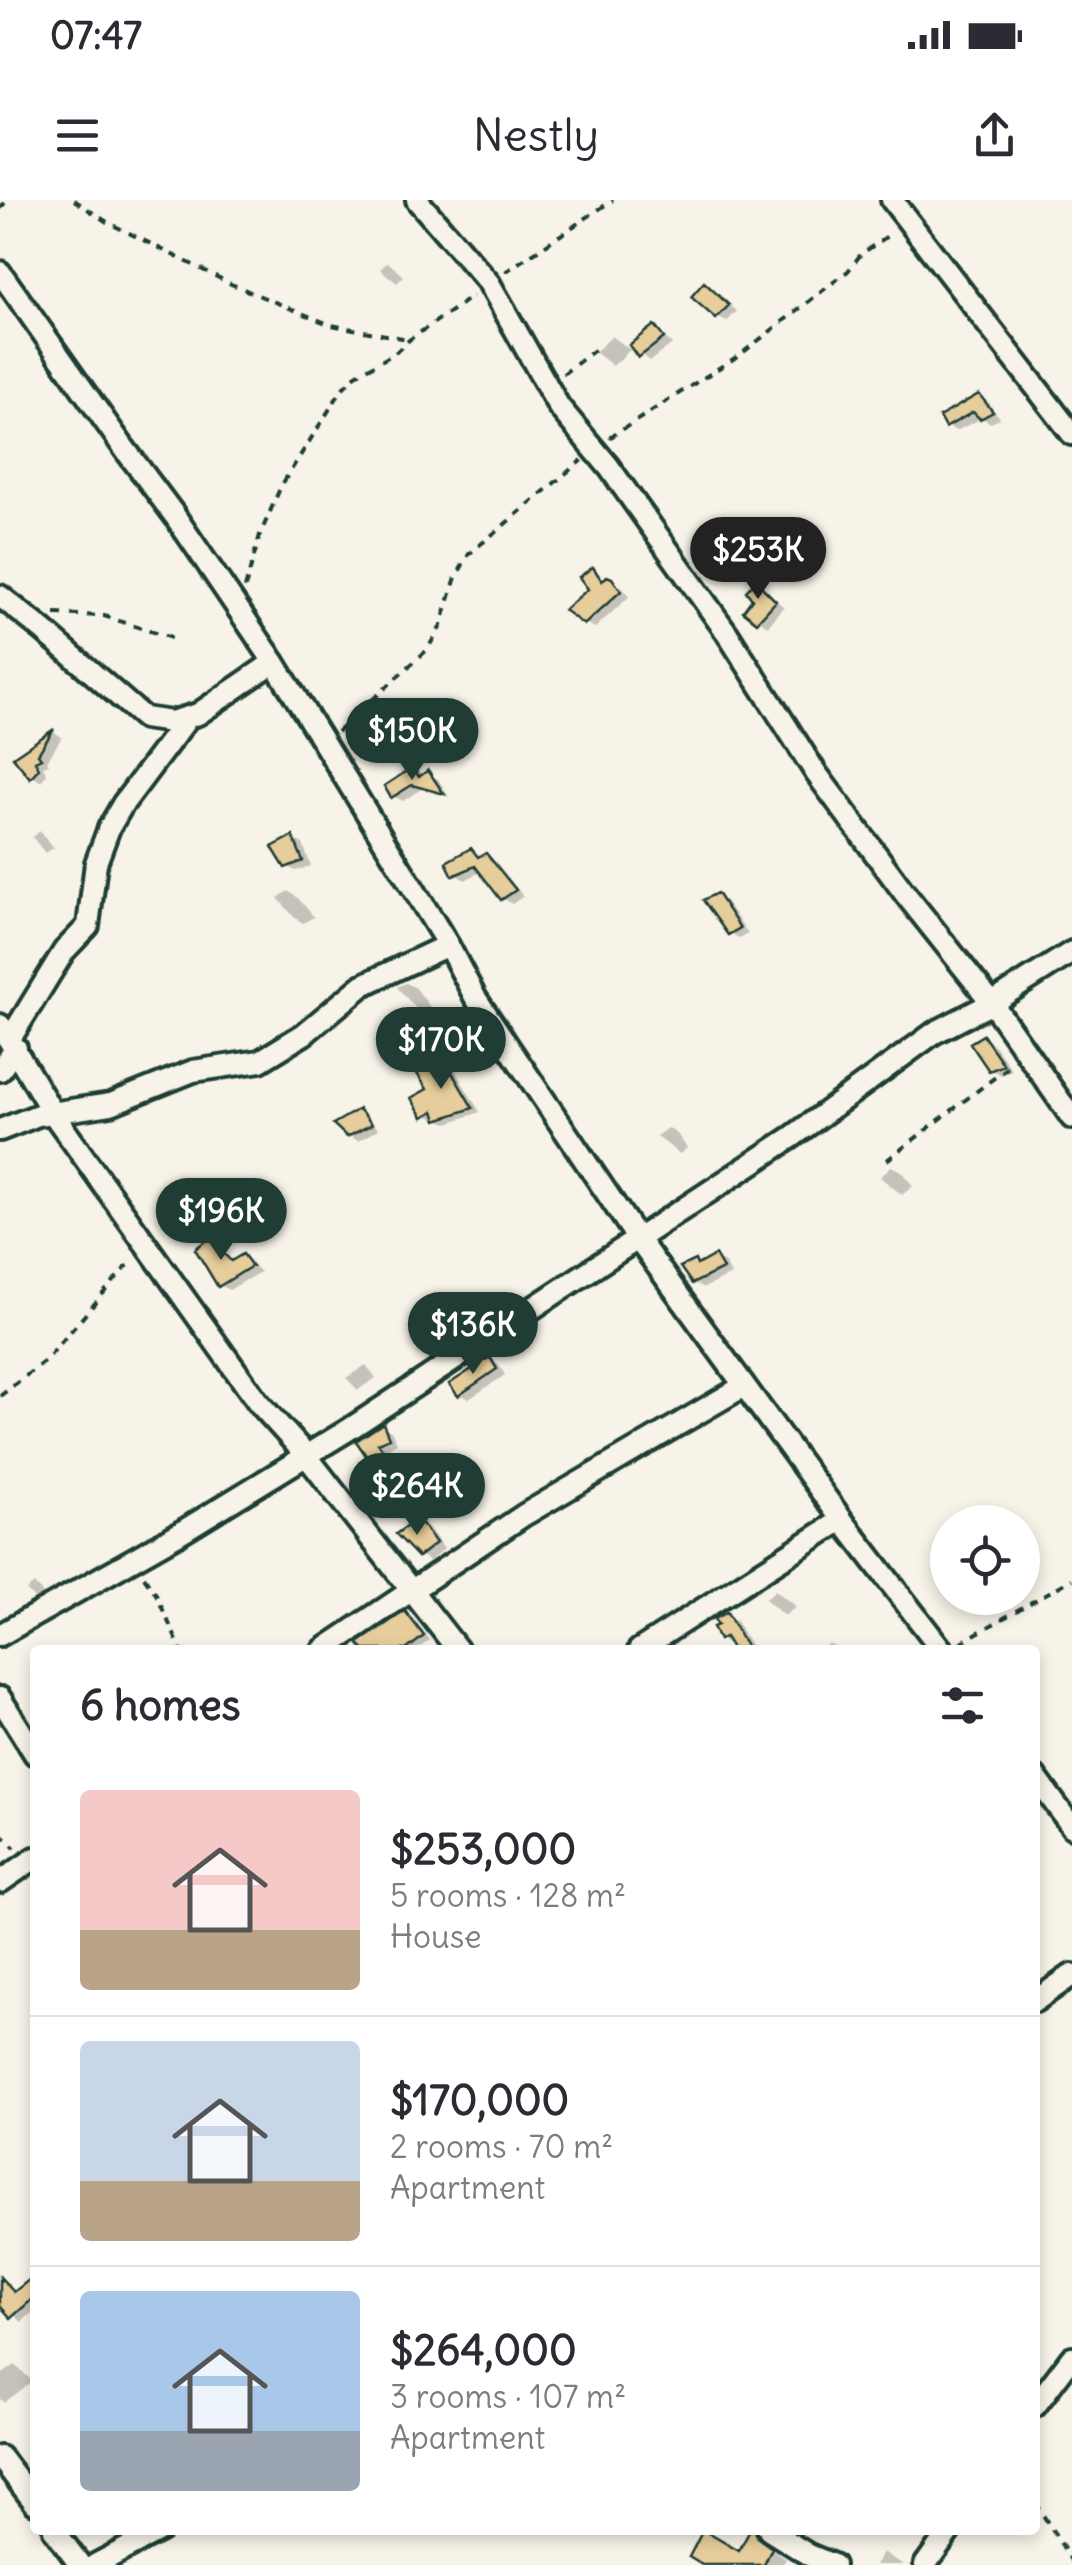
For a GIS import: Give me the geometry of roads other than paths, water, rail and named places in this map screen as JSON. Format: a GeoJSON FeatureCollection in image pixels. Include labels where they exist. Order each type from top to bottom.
{"type":"FeatureCollection","features":[{"type":"Feature","properties":{"kind":"street"},"geometry":{"type":"LineString","coordinates":[[417,200],[489,283],[559,407],[728,633],[816,773],[906,896],[992,1003],[1072,1118]]}},
{"type":"Feature","properties":{"kind":"street"},"geometry":{"type":"LineString","coordinates":[[892,200],[1072,434]]}},
{"type":"Feature","properties":{"kind":"street"},"geometry":{"type":"LineString","coordinates":[[0,272],[274,662],[448,945],[475,997],[637,1238],[842,1520],[941,1645]]}},
{"type":"Feature","properties":{"kind":"street"},"geometry":{"type":"LineString","coordinates":[[0,596],[144,718],[156,722],[186,720]]}},
{"type":"Feature","properties":{"kind":"street"},"geometry":{"type":"LineString","coordinates":[[0,1070],[8,1037],[64,951],[88,926],[96,863],[108,828],[186,720],[274,662]]}},
{"type":"Feature","properties":{"kind":"street"},"geometry":{"type":"LineString","coordinates":[[0,1130],[38,1114],[111,1104],[193,1071],[260,1062],[304,1034],[363,984],[448,945]]}},
{"type":"Feature","properties":{"kind":"street"},"geometry":{"type":"LineString","coordinates":[[0,1634],[132,1561],[305,1454],[792,1138],[934,1033],[992,1003],[1072,952]]}},
{"type":"Feature","properties":{"kind":"street"},"geometry":{"type":"LineString","coordinates":[[8,1037],[54,1114],[258,1402],[305,1454],[454,1645]]}},
{"type":"Feature","properties":{"kind":"street"},"geometry":{"type":"LineString","coordinates":[[330,1645],[524,1515],[744,1386]]}},
{"type":"Feature","properties":{"kind":"street"},"geometry":{"type":"LineString","coordinates":[[648,1645],[842,1520]]}},
{"type":"Feature","properties":{"kind":"street"},"geometry":{"type":"LineString","coordinates":[[0,1698],[30,1746]]}},
{"type":"Feature","properties":{"kind":"street"},"geometry":{"type":"LineString","coordinates":[[1040,1783],[1072,1827]]}},
{"type":"Feature","properties":{"kind":"street"},"geometry":{"type":"LineString","coordinates":[[0,1882],[30,1861]]}},
{"type":"Feature","properties":{"kind":"street"},"geometry":{"type":"LineString","coordinates":[[1040,1997],[1072,1975]]}},
{"type":"Feature","properties":{"kind":"street"},"geometry":{"type":"LineString","coordinates":[[1040,2399],[1072,2357]]}},
{"type":"Feature","properties":{"kind":"street"},"geometry":{"type":"LineString","coordinates":[[0,2457],[30,2496]]}},
{"type":"Feature","properties":{"kind":"street"},"geometry":{"type":"LineString","coordinates":[[58,2535],[80,2565]]}},
{"type":"Feature","properties":{"kind":"street"},"geometry":{"type":"LineString","coordinates":[[95,2565],[152,2535]]}},
{"type":"Feature","properties":{"kind":"street"},"geometry":{"type":"LineString","coordinates":[[777,2535],[833,2565]]}},
{"type":"Feature","properties":{"kind":"street"},"geometry":{"type":"LineString","coordinates":[[925,2565],[946,2535]]}}]}
